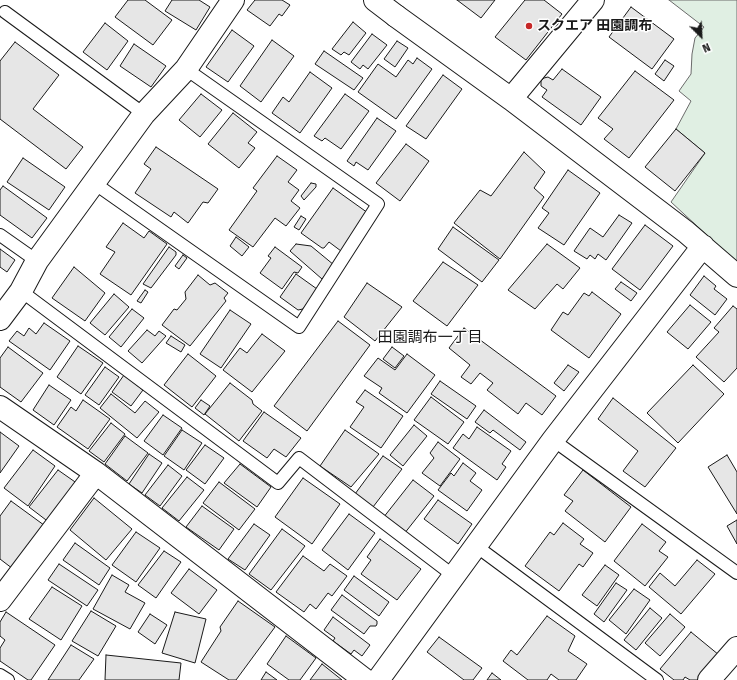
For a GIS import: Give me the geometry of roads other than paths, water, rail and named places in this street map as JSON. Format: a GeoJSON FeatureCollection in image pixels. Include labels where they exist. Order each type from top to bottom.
{"type":"FeatureCollection","features":[{"type":"Feature","properties":{"kind":"street"},"geometry":{"type":"LineString","coordinates":[[0,319],[21,291],[37,261],[144,114],[186,69],[233,0]]}},
{"type":"Feature","properties":{"kind":"street"},"geometry":{"type":"LineString","coordinates":[[375,0],[511,99],[703,246],[737,276]]}},
{"type":"Feature","properties":{"kind":"street"},"geometry":{"type":"LineString","coordinates":[[511,99],[593,0]]}},
{"type":"Feature","properties":{"kind":"street"},"geometry":{"type":"LineString","coordinates":[[378,680],[553,440],[703,246]]}},
{"type":"Feature","properties":{"kind":"street"},"geometry":{"type":"LineString","coordinates":[[0,406],[96,474],[365,680]]}},
{"type":"Feature","properties":{"kind":"street"},"geometry":{"type":"LineString","coordinates":[[0,600],[96,474]]}},
{"type":"Feature","properties":{"kind":"street"},"geometry":{"type":"LineString","coordinates":[[709,680],[737,648]]}},
{"type":"Feature","properties":{"kind":"lane"},"geometry":{"type":"LineString","coordinates":[[5,12],[144,114]]}},
{"type":"Feature","properties":{"kind":"lane"},"geometry":{"type":"LineString","coordinates":[[94,183],[299,327],[378,204],[186,69]]}},
{"type":"Feature","properties":{"kind":"lane"},"geometry":{"type":"LineString","coordinates":[[0,234],[37,261]]}},
{"type":"Feature","properties":{"kind":"lane"},"geometry":{"type":"LineString","coordinates":[[21,291],[278,483],[299,458],[454,576]]}},
{"type":"Feature","properties":{"kind":"lane"},"geometry":{"type":"LineString","coordinates":[[553,440],[737,573]]}},
{"type":"Feature","properties":{"kind":"lane"},"geometry":{"type":"LineString","coordinates":[[476,546],[657,680]]}},
{"type":"Feature","properties":{"kind":"lane"},"geometry":{"type":"LineString","coordinates":[[0,675],[8,680]]}},
{"type":"Feature","properties":{"kind":"place","name":"スクエア 田園調布"},"geometry":{"type":"Point","coordinates":[529,26]}},
{"type":"Feature","properties":{"kind":"district","name":"田園調布一丁目"},"geometry":{"type":"Point","coordinates":[430,338]}}]}
